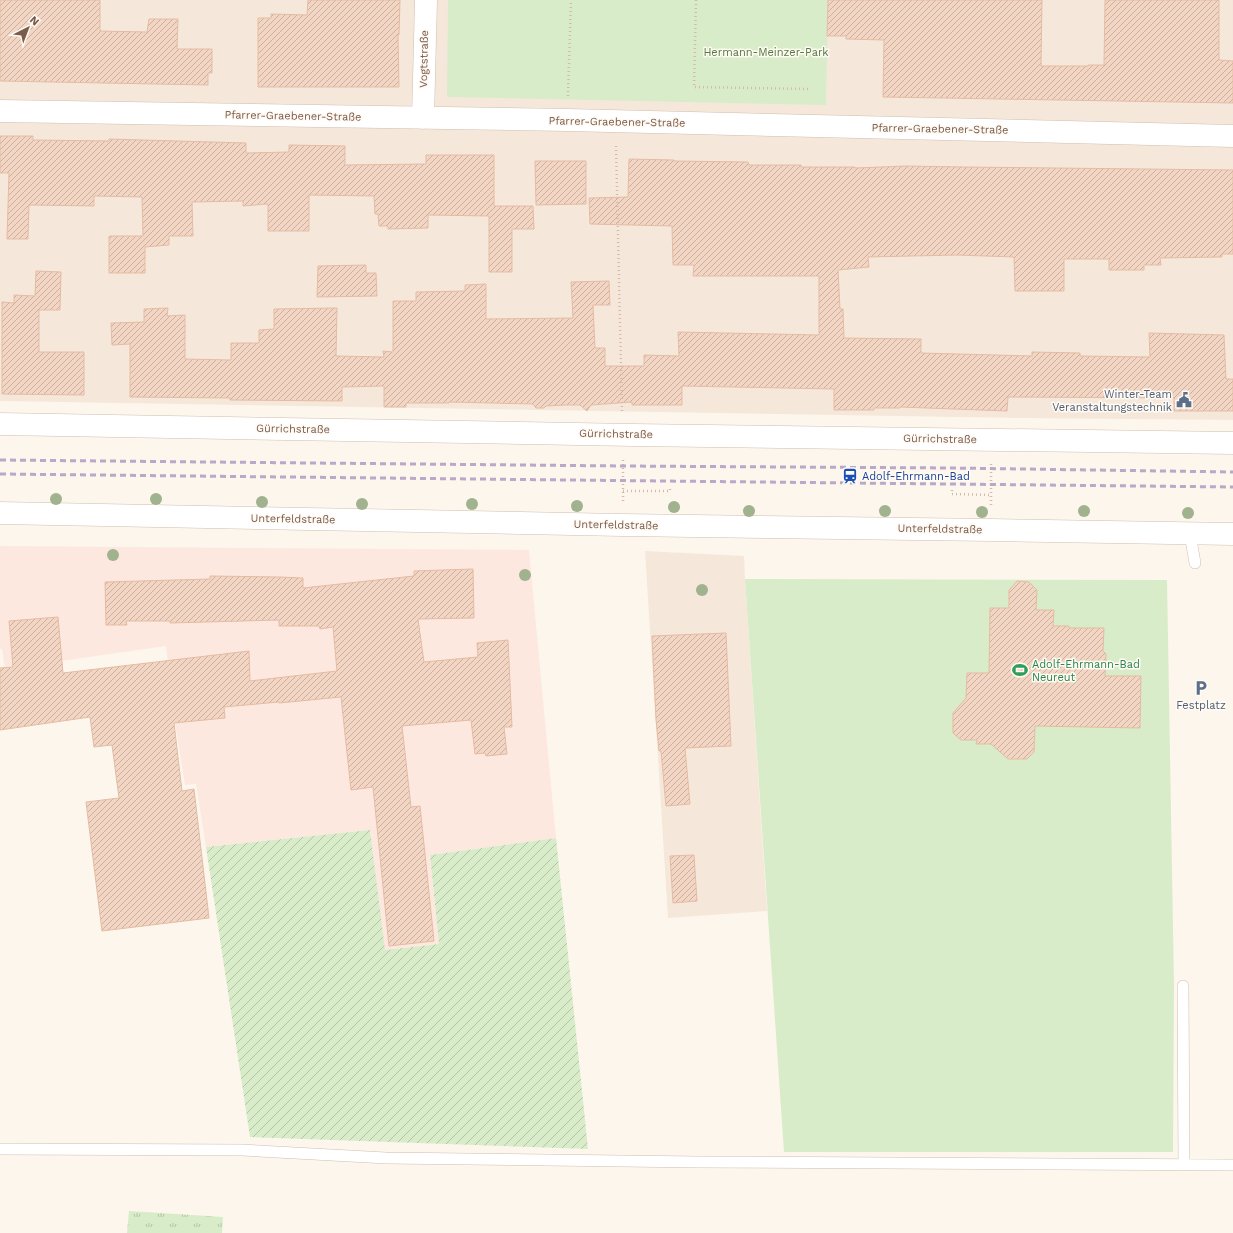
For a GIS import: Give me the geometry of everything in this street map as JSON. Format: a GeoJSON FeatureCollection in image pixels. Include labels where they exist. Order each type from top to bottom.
{"type":"FeatureCollection","features":[{"type":"Feature","properties":{"kind":"street","name":"Vogtstraße"},"geometry":{"type":"LineString","coordinates":[[423,118],[426,0]]}},
{"type":"Feature","properties":{"kind":"street","name":"Pfarrer-Graebener-Straße"},"geometry":{"type":"LineString","coordinates":[[0,110],[568,120],[1233,136]]}},
{"type":"Feature","properties":{"kind":"street","name":"Gürrichstraße"},"geometry":{"type":"LineString","coordinates":[[0,424],[1233,443]]}},
{"type":"Feature","properties":{"kind":"street","name":"Unterfeldstraße"},"geometry":{"type":"LineString","coordinates":[[0,513],[615,525],[1233,534]]}},
{"type":"Feature","properties":{"kind":"lane"},"geometry":{"type":"LineString","coordinates":[[1190,534],[1195,563]]}},
{"type":"Feature","properties":{"kind":"lane"},"geometry":{"type":"LineString","coordinates":[[1183,986],[1184,1165]]}},
{"type":"Feature","properties":{"kind":"lane"},"geometry":{"type":"LineString","coordinates":[[0,1149],[242,1150],[386,1158],[698,1162],[1233,1165]]}},
{"type":"Feature","properties":{"kind":"path"},"geometry":{"type":"LineString","coordinates":[[568,120],[570,0]]}},
{"type":"Feature","properties":{"kind":"path"},"geometry":{"type":"LineString","coordinates":[[696,0],[694,87],[809,89]]}},
{"type":"Feature","properties":{"kind":"path"},"geometry":{"type":"LineString","coordinates":[[616,122],[623,487]]}},
{"type":"Feature","properties":{"kind":"path"},"geometry":{"type":"LineString","coordinates":[[991,463],[991,488]]}},
{"type":"Feature","properties":{"kind":"path"},"geometry":{"type":"LineString","coordinates":[[623,491],[670,491],[670,487]]}},
{"type":"Feature","properties":{"kind":"path"},"geometry":{"type":"LineString","coordinates":[[952,490],[952,494],[991,495]]}},
{"type":"Feature","properties":{"kind":"shaded area"},"geometry":{"type":"Polygon","coordinates":[[[0,0],[1233,0],[1233,420],[1024,418],[0,401],[0,0]]]}},
{"type":"Feature","properties":{"kind":"shaded area"},"geometry":{"type":"Polygon","coordinates":[[[0,546],[529,550],[556,838],[430,855],[439,944],[384,950],[370,830],[206,847],[196,784],[185,785],[168,680],[170,680],[166,646],[5,669],[2,649],[0,649],[0,546]]]}},
{"type":"Feature","properties":{"kind":"shaded area"},"geometry":{"type":"Polygon","coordinates":[[[645,551],[744,556],[767,911],[668,918],[645,551]]]}},
{"type":"Feature","properties":{"kind":"green space","name":"Hermann-Meinzer-Park"},"geometry":{"type":"Polygon","coordinates":[[[448,0],[828,0],[826,105],[447,97],[448,0]]]}},
{"type":"Feature","properties":{"kind":"green space"},"geometry":{"type":"Polygon","coordinates":[[[745,579],[1167,580],[1174,986],[1173,1152],[784,1152],[745,579]]]}},
{"type":"Feature","properties":{"kind":"green space"},"geometry":{"type":"Polygon","coordinates":[[[370,830],[385,950],[439,944],[430,855],[556,838],[588,1149],[250,1137],[206,847],[370,830]]]}},
{"type":"Feature","properties":{"kind":"green space"},"geometry":{"type":"Polygon","coordinates":[[[129,1211],[223,1217],[222,1233],[127,1233],[129,1211]]]}},
{"type":"Feature","properties":{"kind":"building"},"geometry":{"type":"Polygon","coordinates":[[[0,0],[100,0],[100,31],[147,32],[149,19],[178,19],[177,49],[212,49],[212,73],[208,73],[208,85],[0,81],[0,0]]]}},
{"type":"Feature","properties":{"kind":"building"},"geometry":{"type":"Polygon","coordinates":[[[308,0],[400,0],[398,35],[399,87],[258,87],[258,18],[271,18],[271,14],[307,15],[308,0]]]}},
{"type":"Feature","properties":{"kind":"building"},"geometry":{"type":"Polygon","coordinates":[[[828,0],[1042,0],[1041,66],[1088,66],[1104,65],[1105,0],[1219,0],[1219,60],[1233,61],[1233,103],[883,97],[884,40],[846,39],[846,36],[827,36],[828,0]]]}},
{"type":"Feature","properties":{"kind":"building"},"geometry":{"type":"Polygon","coordinates":[[[0,136],[33,136],[33,140],[109,141],[109,139],[246,143],[246,153],[289,152],[289,145],[345,146],[345,165],[426,164],[426,155],[494,155],[494,206],[533,206],[534,229],[512,229],[512,272],[489,272],[489,216],[428,215],[428,228],[388,229],[388,226],[379,226],[378,214],[375,214],[374,196],[309,195],[309,231],[268,231],[268,204],[243,206],[243,201],[192,202],[193,236],[169,236],[169,245],[145,247],[145,273],[109,273],[109,236],[143,236],[142,197],[94,196],[94,206],[29,205],[28,239],[7,239],[9,173],[0,173],[0,136]]]}},
{"type":"Feature","properties":{"kind":"building"},"geometry":{"type":"Polygon","coordinates":[[[629,159],[748,162],[749,165],[801,165],[801,167],[855,168],[906,166],[1233,170],[1233,254],[1222,254],[1222,257],[1160,258],[1161,265],[1144,265],[1144,270],[1109,270],[1109,259],[1064,259],[1064,291],[1015,291],[1014,257],[956,255],[868,257],[869,267],[838,270],[840,309],[843,309],[844,338],[921,339],[921,353],[1032,356],[1032,352],[1080,353],[1080,356],[1150,357],[1149,333],[1224,335],[1226,379],[1233,379],[1233,411],[1174,411],[1174,398],[1008,397],[1007,411],[900,407],[874,408],[874,410],[834,410],[834,389],[682,386],[682,405],[632,405],[632,402],[591,405],[587,411],[580,405],[546,406],[544,408],[536,408],[533,404],[449,402],[406,403],[406,407],[384,407],[384,386],[342,387],[342,401],[130,397],[130,344],[112,345],[111,323],[144,322],[144,309],[168,308],[167,316],[185,315],[185,359],[231,360],[231,343],[259,343],[259,330],[274,329],[274,309],[337,308],[336,356],[384,357],[383,351],[393,352],[393,301],[416,301],[416,292],[465,291],[465,285],[486,284],[486,319],[573,318],[571,282],[609,281],[610,305],[593,305],[595,348],[605,348],[605,366],[644,366],[644,355],[679,356],[678,332],[819,335],[819,276],[693,276],[694,265],[673,265],[672,226],[590,224],[589,198],[628,197],[629,159]]]}},
{"type":"Feature","properties":{"kind":"building"},"geometry":{"type":"Polygon","coordinates":[[[535,161],[586,161],[586,204],[536,205],[535,161]]]}},
{"type":"Feature","properties":{"kind":"building"},"geometry":{"type":"Polygon","coordinates":[[[366,265],[366,273],[376,273],[377,296],[317,297],[318,266],[366,265]]]}},
{"type":"Feature","properties":{"kind":"building"},"geometry":{"type":"Polygon","coordinates":[[[36,271],[61,272],[60,310],[39,310],[39,352],[84,352],[84,395],[2,394],[2,302],[14,303],[14,295],[35,296],[36,271]]]}},
{"type":"Feature","properties":{"kind":"building"},"geometry":{"type":"Polygon","coordinates":[[[473,569],[474,618],[418,619],[424,662],[478,657],[477,643],[508,640],[512,727],[504,727],[507,754],[486,756],[485,753],[475,754],[471,720],[402,726],[411,807],[420,806],[434,941],[389,946],[373,787],[351,790],[341,697],[224,707],[225,718],[174,723],[182,791],[194,789],[209,918],[102,931],[86,802],[119,798],[112,745],[94,747],[90,717],[0,730],[0,668],[13,667],[9,621],[58,617],[63,673],[249,651],[250,681],[337,671],[333,627],[320,629],[319,626],[279,626],[279,620],[170,623],[170,621],[126,621],[127,625],[106,625],[105,582],[210,579],[210,576],[280,577],[303,578],[303,588],[414,576],[414,571],[473,569]]]}},
{"type":"Feature","properties":{"kind":"building","name":"Adolf-Ehrmann-Bad Neureut"},"geometry":{"type":"Polygon","coordinates":[[[1017,581],[1029,582],[1037,590],[1036,610],[1054,610],[1053,626],[1069,626],[1069,628],[1104,628],[1103,651],[1106,654],[1105,676],[1141,676],[1140,728],[1035,726],[1034,752],[1027,759],[1008,759],[991,744],[976,744],[977,740],[961,740],[953,733],[953,713],[966,698],[967,673],[989,673],[990,608],[1009,608],[1009,590],[1017,581]]]}},
{"type":"Feature","properties":{"kind":"building"},"geometry":{"type":"Polygon","coordinates":[[[726,633],[731,746],[685,748],[690,804],[666,806],[661,751],[659,751],[656,719],[652,636],[726,633]]]}},
{"type":"Feature","properties":{"kind":"building"},"geometry":{"type":"Polygon","coordinates":[[[694,855],[697,901],[673,903],[670,856],[694,855]]]}},
{"type":"Feature","properties":{"kind":"railway"},"geometry":{"type":"LineString","coordinates":[[0,460],[951,468],[1233,472]]}},
{"type":"Feature","properties":{"kind":"railway"},"geometry":{"type":"LineString","coordinates":[[0,474],[1233,487]]}},
{"type":"Feature","properties":{"kind":"place","name":"Winter-Team Veranstaltungstechnik"},"geometry":{"type":"Point","coordinates":[1184,400]}},
{"type":"Feature","properties":{"kind":"place","name":"Adolf-Ehrmann-Bad"},"geometry":{"type":"Point","coordinates":[850,476]}},
{"type":"Feature","properties":{"kind":"place","name":"Adolf-Ehrmann-Bad Neureut"},"geometry":{"type":"Point","coordinates":[1020,670]}},
{"type":"Feature","properties":{"kind":"place","name":"Festplatz"},"geometry":{"type":"Point","coordinates":[1201,688]}}]}
